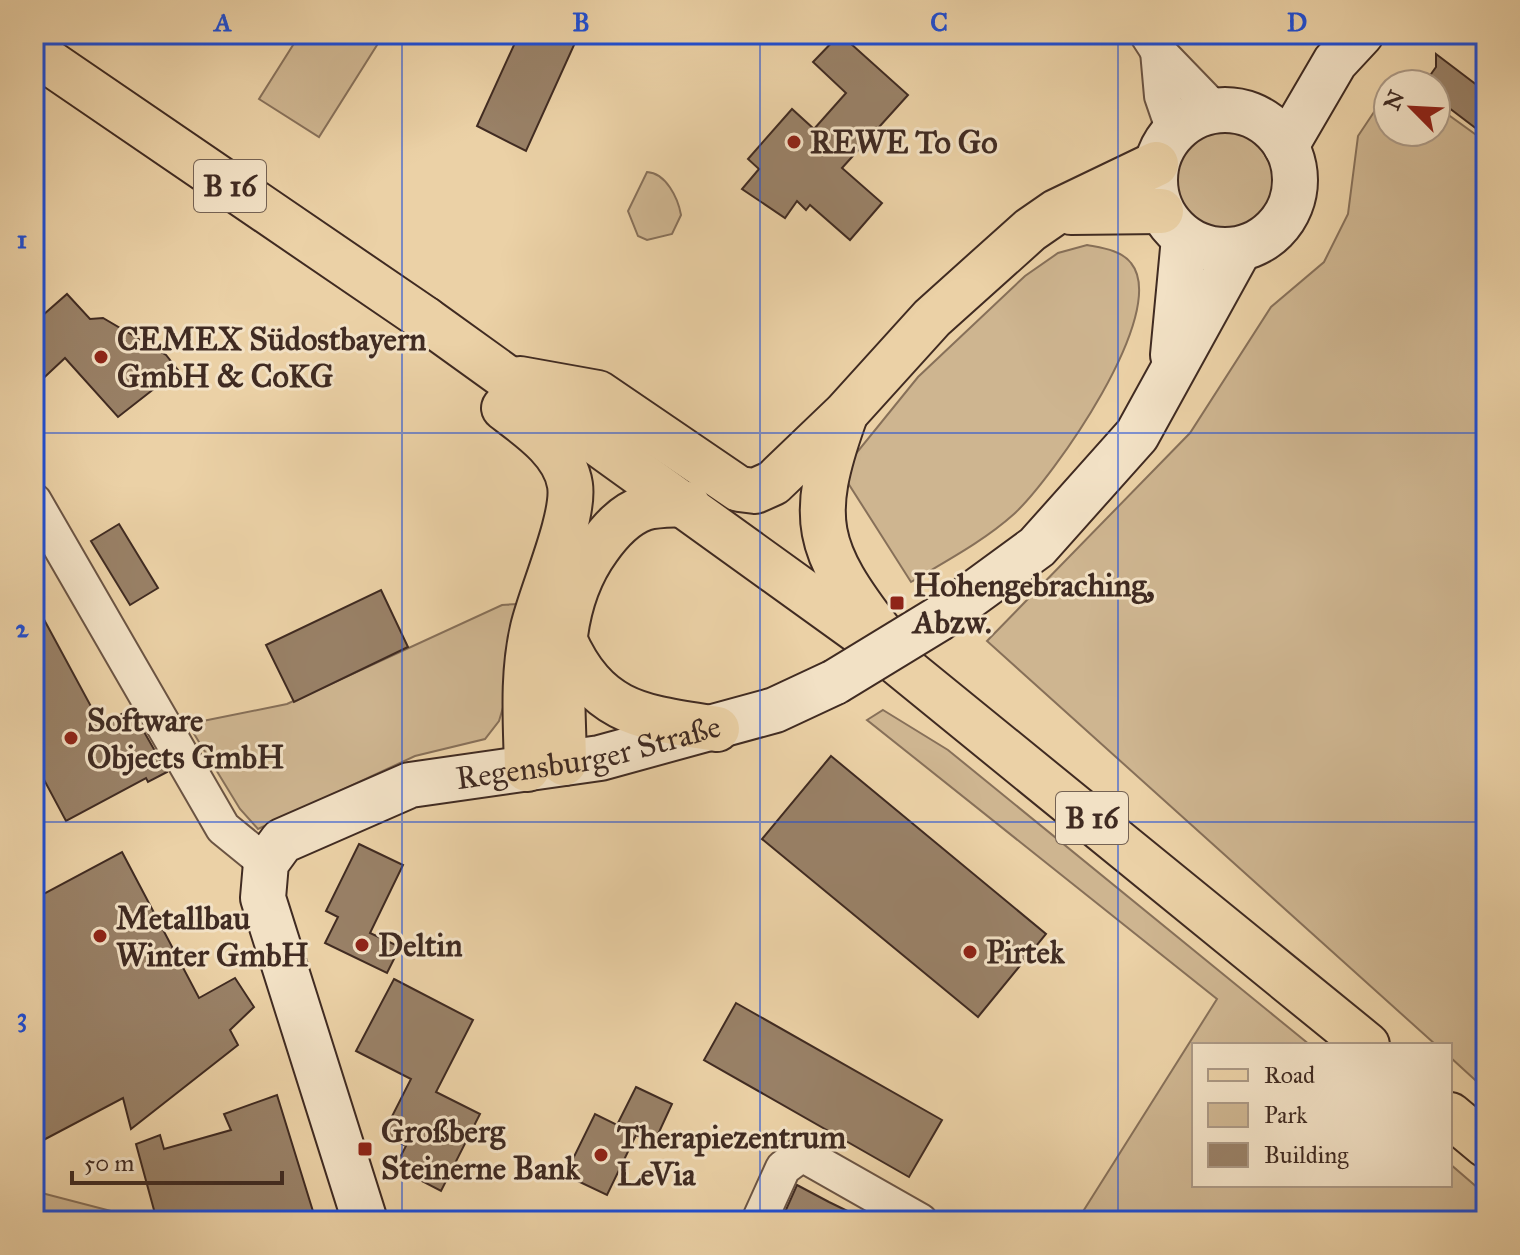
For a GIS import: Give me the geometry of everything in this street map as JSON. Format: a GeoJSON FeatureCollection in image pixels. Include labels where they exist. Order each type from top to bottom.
{"type":"FeatureCollection","features":[{"type":"Feature","properties":{"kind":"main road","name":"B 16"},"geometry":{"type":"LineString","coordinates":[[34,52],[425,319],[687,504],[912,673],[1365,1043]]}},
{"type":"Feature","properties":{"kind":"main road"},"geometry":{"type":"LineString","coordinates":[[508,377],[598,393],[739,489],[755,491],[773,483],[845,414],[932,318],[1030,230],[1165,148]]}},
{"type":"Feature","properties":{"kind":"main road"},"geometry":{"type":"LineString","coordinates":[[1056,212],[1172,224]]}},
{"type":"Feature","properties":{"kind":"main road"},"geometry":{"type":"LineString","coordinates":[[425,319],[447,367],[547,441],[570,485],[566,518],[533,628],[525,674],[545,766]]}},
{"type":"Feature","properties":{"kind":"main road"},"geometry":{"type":"LineString","coordinates":[[845,414],[824,480],[821,512],[829,556],[860,606],[912,673]]}},
{"type":"Feature","properties":{"kind":"main road"},"geometry":{"type":"LineString","coordinates":[[545,766],[569,601],[585,566],[610,531],[630,514],[647,507],[687,504]]}},
{"type":"Feature","properties":{"kind":"main road"},"geometry":{"type":"LineString","coordinates":[[563,637],[577,667],[590,685],[612,703],[641,717],[717,729]]}},
{"type":"Feature","properties":{"kind":"main road"},"geometry":{"type":"LineString","coordinates":[[1452,1117],[1486,1145]]}},
{"type":"Feature","properties":{"kind":"street"},"geometry":{"type":"LineString","coordinates":[[1152,43],[1228,111],[1274,130],[1286,146],[1294,166],[1295,188],[1289,210],[1276,228],[1259,242],[1239,250],[1201,247],[1172,224],[1155,188],[1165,148],[1162,96],[1152,43]]}},
{"type":"Feature","properties":{"kind":"street"},"geometry":{"type":"LineString","coordinates":[[1165,148],[1193,117],[1228,111],[1287,92],[1348,48]]}},
{"type":"Feature","properties":{"kind":"street"},"geometry":{"type":"LineString","coordinates":[[1286,146],[1348,48]]}},
{"type":"Feature","properties":{"kind":"street","name":"Regensburger Straße"},"geometry":{"type":"LineString","coordinates":[[1171,372],[1172,224]]}},
{"type":"Feature","properties":{"kind":"street","name":"Regensburger Straße"},"geometry":{"type":"LineString","coordinates":[[266,863],[282,841],[410,785],[545,766],[717,729],[775,710],[835,682],[940,618],[1037,547],[1137,435],[1239,250]]}},
{"type":"Feature","properties":{"kind":"street"},"geometry":{"type":"LineString","coordinates":[[34,501],[223,828],[266,863],[263,898],[365,1221]]}},
{"type":"Feature","properties":{"kind":"street"},"geometry":{"type":"LineString","coordinates":[[759,1221],[783,1168],[802,1154],[920,1221]]}},
{"type":"Feature","properties":{"kind":"green space"},"geometry":{"type":"Polygon","coordinates":[[[300,34],[384,34],[319,137],[259,99],[300,34]]]}},
{"type":"Feature","properties":{"kind":"green space"},"geometry":{"type":"Polygon","coordinates":[[[1372,115],[1372,148],[1452,148],[1452,118],[1486,142],[1486,1090],[1452,1059],[1452,1043],[1434,1043],[987,641],[1190,433],[1271,307],[1324,262],[1348,214],[1358,136],[1372,115]]]}},
{"type":"Feature","properties":{"kind":"green space"},"geometry":{"type":"Polygon","coordinates":[[[1223,125],[1244,129],[1262,140],[1273,158],[1277,179],[1273,200],[1262,218],[1244,229],[1223,233],[1202,229],[1184,218],[1173,200],[1169,179],[1173,158],[1184,140],[1202,129],[1223,125]]]}},
{"type":"Feature","properties":{"kind":"green space"},"geometry":{"type":"Polygon","coordinates":[[[647,172],[654,173],[665,182],[674,194],[681,215],[672,234],[647,240],[638,236],[628,211],[647,172]]]}},
{"type":"Feature","properties":{"kind":"green space"},"geometry":{"type":"Polygon","coordinates":[[[1087,245],[1122,255],[1131,263],[1139,286],[1135,318],[1122,355],[1102,394],[1054,467],[1014,514],[977,542],[911,582],[841,472],[918,377],[1025,276],[1058,253],[1087,245]]]}},
{"type":"Feature","properties":{"kind":"green space"},"geometry":{"type":"Polygon","coordinates":[[[517,604],[507,694],[499,721],[485,739],[415,756],[258,829],[240,809],[188,724],[287,704],[502,605],[517,604]]]}},
{"type":"Feature","properties":{"kind":"green space"},"geometry":{"type":"Polygon","coordinates":[[[883,710],[948,750],[1308,1043],[1192,1043],[1192,1187],[1452,1187],[1452,1166],[1486,1195],[1486,1221],[1077,1221],[1217,999],[867,720],[883,710]]]}},
{"type":"Feature","properties":{"kind":"green space"},"geometry":{"type":"Polygon","coordinates":[[[34,1191],[138,1218],[138,1221],[34,1221],[34,1191]]]}},
{"type":"Feature","properties":{"kind":"building"},"geometry":{"type":"Polygon","coordinates":[[[519,34],[579,34],[526,151],[477,126],[519,34]]]}},
{"type":"Feature","properties":{"kind":"building"},"geometry":{"type":"Polygon","coordinates":[[[840,34],[908,95],[842,168],[882,203],[850,240],[810,205],[806,210],[797,201],[785,218],[742,189],[759,169],[748,159],[792,109],[814,129],[846,93],[813,62],[840,34]]]}},
{"type":"Feature","properties":{"kind":"building"},"geometry":{"type":"Polygon","coordinates":[[[1436,54],[1486,92],[1486,136],[1452,110],[1452,68],[1436,67],[1436,54]]]}},
{"type":"Feature","properties":{"kind":"building","name":"CEMEX Südostbayern GmbH & CoKG"},"geometry":{"type":"Polygon","coordinates":[[[67,294],[90,319],[103,318],[166,355],[178,370],[118,417],[65,358],[34,387],[34,323],[67,294]]]}},
{"type":"Feature","properties":{"kind":"building"},"geometry":{"type":"Polygon","coordinates":[[[119,524],[158,588],[130,605],[91,541],[119,524]]]}},
{"type":"Feature","properties":{"kind":"building"},"geometry":{"type":"Polygon","coordinates":[[[381,590],[408,647],[294,702],[266,645],[381,590]]]}},
{"type":"Feature","properties":{"kind":"building","name":"Software Objects GmbH"},"geometry":{"type":"Polygon","coordinates":[[[34,601],[101,725],[131,709],[167,772],[148,782],[146,778],[66,821],[34,761],[34,601]]]}},
{"type":"Feature","properties":{"kind":"building"},"geometry":{"type":"Polygon","coordinates":[[[831,756],[1046,934],[978,1017],[762,839],[831,756]]]}},
{"type":"Feature","properties":{"kind":"building"},"geometry":{"type":"Polygon","coordinates":[[[359,844],[403,865],[370,933],[400,947],[387,973],[325,943],[338,917],[326,911],[359,844]]]}},
{"type":"Feature","properties":{"kind":"building"},"geometry":{"type":"Polygon","coordinates":[[[122,852],[199,998],[235,978],[254,1007],[230,1030],[238,1045],[131,1129],[123,1098],[34,1145],[34,899],[122,852]]]}},
{"type":"Feature","properties":{"kind":"building"},"geometry":{"type":"Polygon","coordinates":[[[394,979],[473,1020],[436,1092],[480,1114],[441,1191],[395,1167],[406,1146],[383,1134],[411,1079],[356,1051],[394,979]]]}},
{"type":"Feature","properties":{"kind":"building"},"geometry":{"type":"Polygon","coordinates":[[[736,1003],[942,1120],[909,1177],[704,1060],[736,1003]]]}},
{"type":"Feature","properties":{"kind":"building","name":"Therapiezentrum LeVia"},"geometry":{"type":"Polygon","coordinates":[[[636,1087],[672,1104],[654,1143],[636,1135],[607,1195],[565,1175],[595,1114],[617,1125],[636,1087]]]}},
{"type":"Feature","properties":{"kind":"building"},"geometry":{"type":"Polygon","coordinates":[[[277,1095],[316,1221],[157,1221],[136,1144],[160,1135],[164,1149],[231,1130],[224,1114],[277,1095]]]}},
{"type":"Feature","properties":{"kind":"building"},"geometry":{"type":"Polygon","coordinates":[[[797,1185],[829,1202],[868,1221],[781,1221],[797,1185]]]}},
{"type":"Feature","properties":{"kind":"place","name":"REWE To Go"},"geometry":{"type":"Point","coordinates":[794,142]}},
{"type":"Feature","properties":{"kind":"place","name":"CEMEX Südostbayern GmbH & CoKG"},"geometry":{"type":"Point","coordinates":[101,357]}},
{"type":"Feature","properties":{"kind":"place","name":"Hohengebraching, Abzw."},"geometry":{"type":"Point","coordinates":[897,603]}},
{"type":"Feature","properties":{"kind":"place","name":"Software Objects GmbH"},"geometry":{"type":"Point","coordinates":[71,738]}},
{"type":"Feature","properties":{"kind":"place","name":"Metallbau Winter GmbH"},"geometry":{"type":"Point","coordinates":[100,936]}},
{"type":"Feature","properties":{"kind":"place","name":"Deltin"},"geometry":{"type":"Point","coordinates":[362,945]}},
{"type":"Feature","properties":{"kind":"place","name":"Pirtek"},"geometry":{"type":"Point","coordinates":[970,952]}},
{"type":"Feature","properties":{"kind":"place","name":"Großberg Steinerne Bank"},"geometry":{"type":"Point","coordinates":[365,1149]}},
{"type":"Feature","properties":{"kind":"place","name":"Therapiezentrum LeVia"},"geometry":{"type":"Point","coordinates":[601,1155]}}]}
